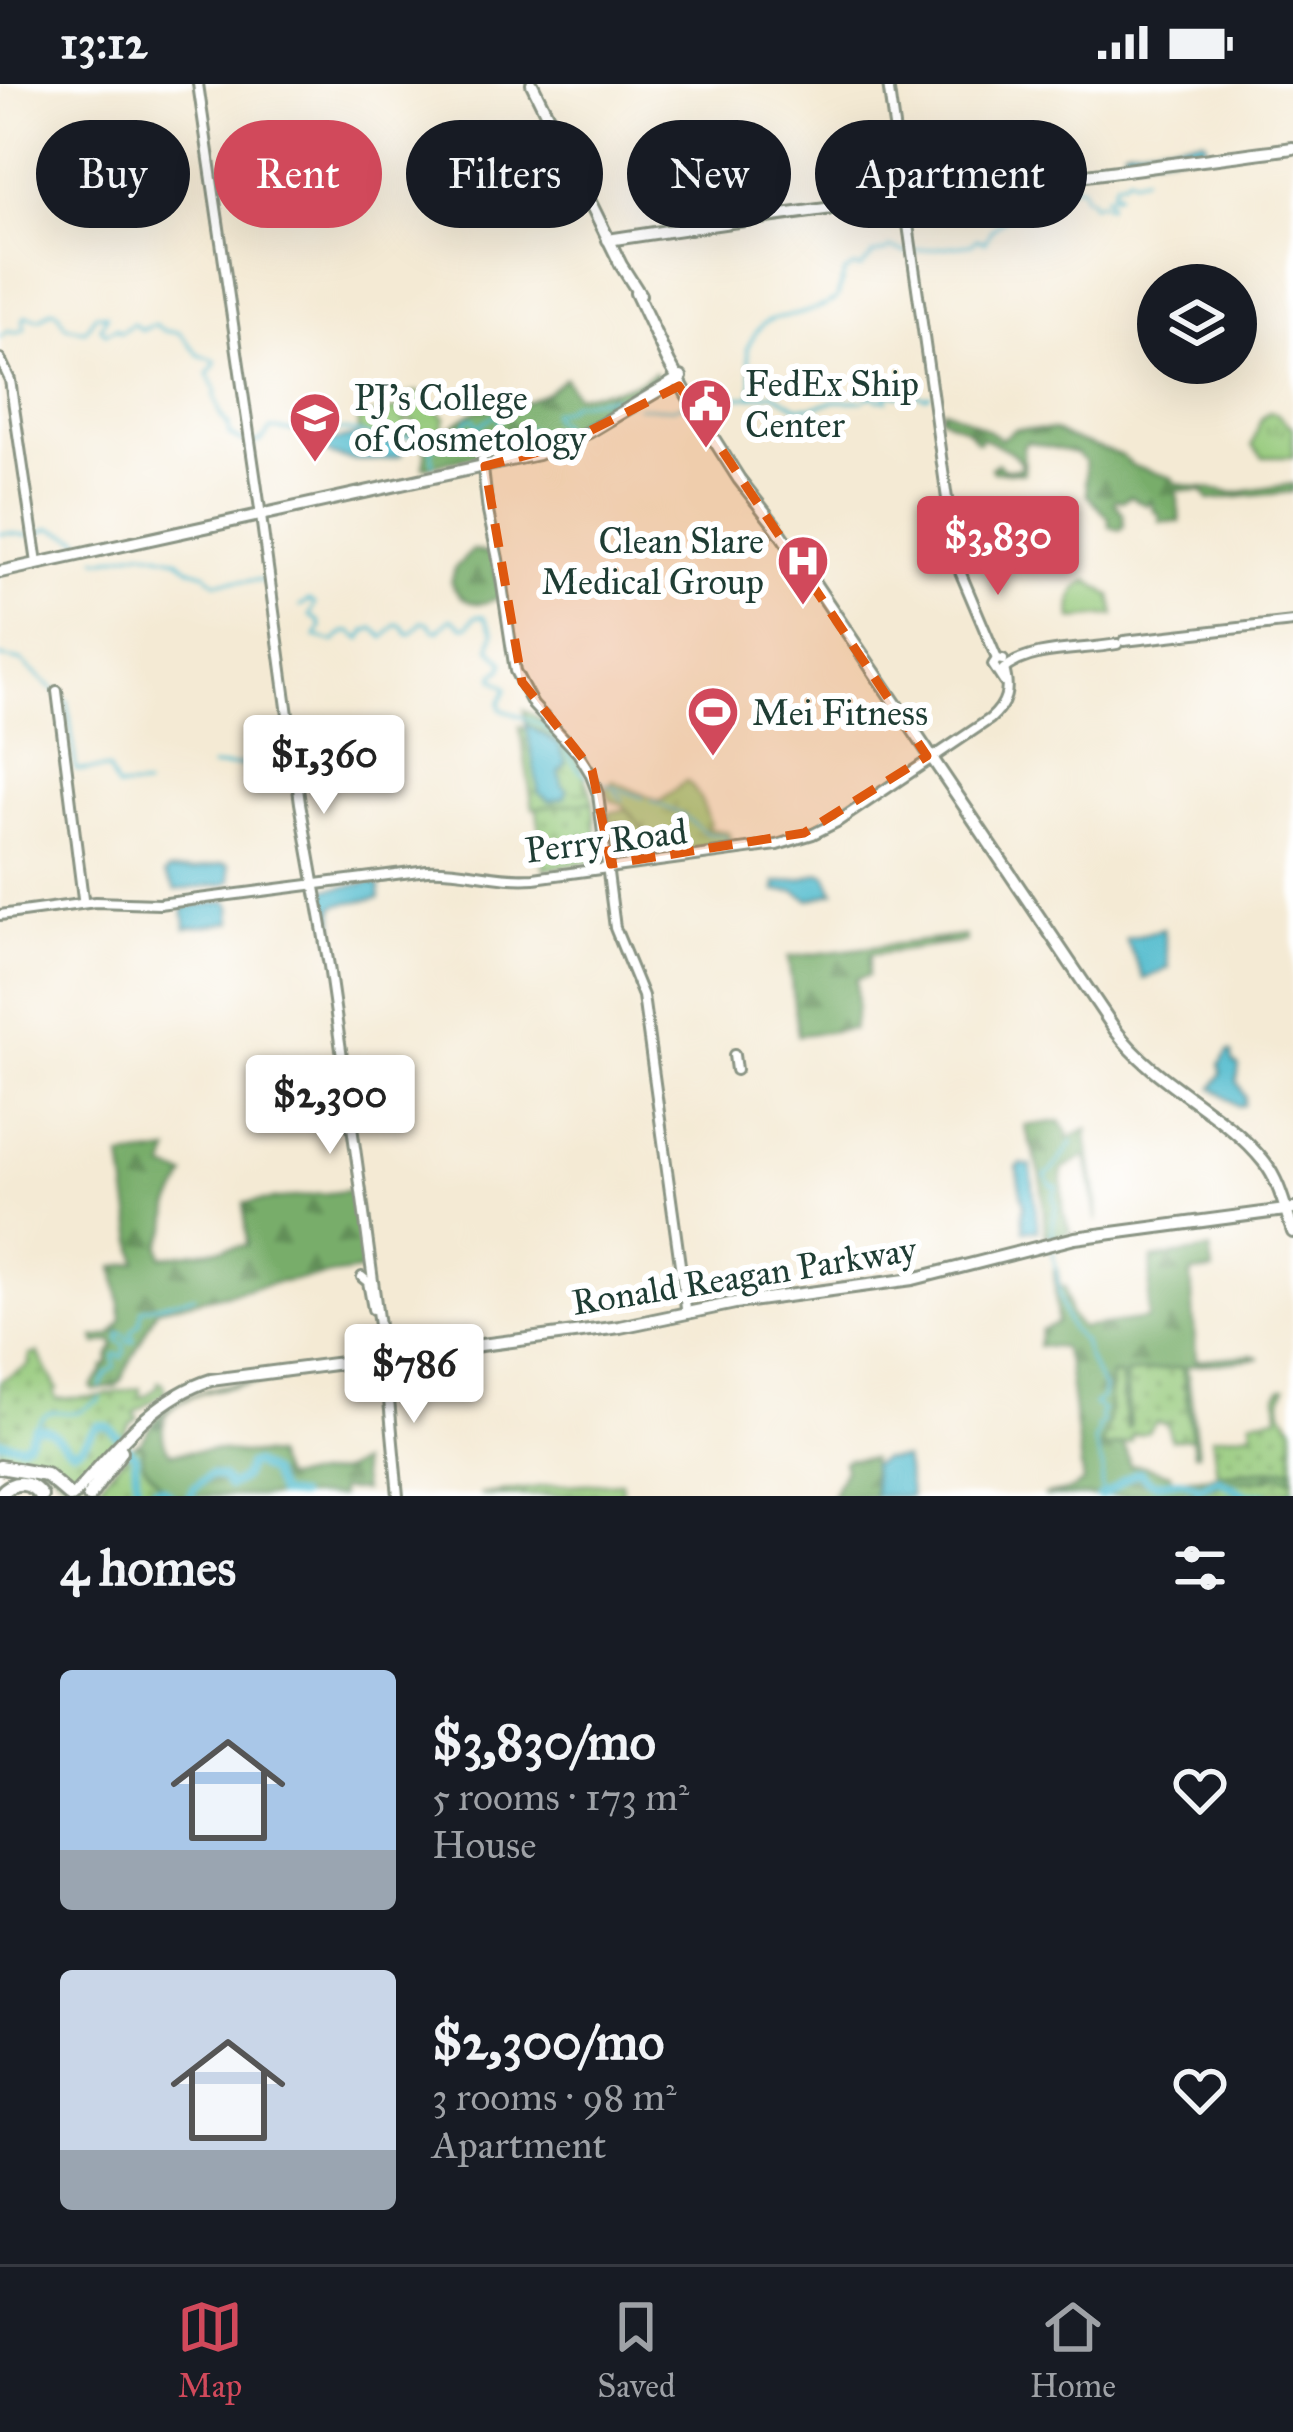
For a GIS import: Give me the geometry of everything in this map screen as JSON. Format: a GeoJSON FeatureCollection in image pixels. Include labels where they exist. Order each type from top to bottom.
{"type":"FeatureCollection","features":[{"type":"Feature","properties":{"kind":"highway"},"geometry":{"type":"LineString","coordinates":[[0,1467],[44,1474],[76,1494],[124,1445]]}},
{"type":"Feature","properties":{"kind":"highway"},"geometry":{"type":"LineString","coordinates":[[0,1495],[9,1486],[22,1484],[41,1496]]}},
{"type":"Feature","properties":{"kind":"main road"},"geometry":{"type":"LineString","coordinates":[[532,84],[681,385],[743,482],[1095,1001],[1154,1073],[1242,1136],[1258,1156],[1293,1232]]}},
{"type":"Feature","properties":{"kind":"main road"},"geometry":{"type":"LineString","coordinates":[[1087,176],[1293,148]]}},
{"type":"Feature","properties":{"kind":"main road"},"geometry":{"type":"LineString","coordinates":[[610,240],[815,211]]}},
{"type":"Feature","properties":{"kind":"main road"},"geometry":{"type":"LineString","coordinates":[[0,568],[558,447],[630,403],[681,385]]}},
{"type":"Feature","properties":{"kind":"main road"},"geometry":{"type":"LineString","coordinates":[[774,527],[930,757]]}},
{"type":"Feature","properties":{"kind":"main road"},"geometry":{"type":"LineString","coordinates":[[1287,1211],[1293,1244]]}},
{"type":"Feature","properties":{"kind":"main road","name":"Ronald Reagan Parkway"},"geometry":{"type":"LineString","coordinates":[[76,1494],[159,1406],[191,1387],[221,1378],[614,1331],[718,1309],[915,1282],[1076,1242],[1287,1211]]}},
{"type":"Feature","properties":{"kind":"main road","name":"Ronald Reagan Parkway"},"geometry":{"type":"LineString","coordinates":[[124,1445],[167,1406],[208,1386],[620,1327],[724,1304],[914,1279],[1053,1243],[1287,1211]]}},
{"type":"Feature","properties":{"kind":"main road"},"geometry":{"type":"LineString","coordinates":[[305,1367],[368,1355],[375,1349],[377,1333]]}},
{"type":"Feature","properties":{"kind":"street"},"geometry":{"type":"LineString","coordinates":[[198,84],[290,763],[331,981],[398,1496]]}},
{"type":"Feature","properties":{"kind":"street"},"geometry":{"type":"LineString","coordinates":[[888,84],[893,120]]}},
{"type":"Feature","properties":{"kind":"street"},"geometry":{"type":"LineString","coordinates":[[909,228],[960,576],[1002,664]]}},
{"type":"Feature","properties":{"kind":"street"},"geometry":{"type":"LineString","coordinates":[[0,359],[10,380],[37,562]]}},
{"type":"Feature","properties":{"kind":"street"},"geometry":{"type":"LineString","coordinates":[[483,464],[480,489],[515,671],[532,706],[570,742],[590,773],[599,801],[621,948],[643,996],[686,1308]]}},
{"type":"Feature","properties":{"kind":"street"},"geometry":{"type":"LineString","coordinates":[[483,464],[494,502],[522,682],[533,700],[571,737],[592,770],[603,802],[609,866]]}},
{"type":"Feature","properties":{"kind":"street"},"geometry":{"type":"LineString","coordinates":[[1002,664],[1036,652],[1293,622]]}},
{"type":"Feature","properties":{"kind":"street"},"geometry":{"type":"LineString","coordinates":[[1002,664],[1121,642]]}},
{"type":"Feature","properties":{"kind":"street"},"geometry":{"type":"LineString","coordinates":[[1060,652],[1074,648]]}},
{"type":"Feature","properties":{"kind":"street","name":"Perry Road"},"geometry":{"type":"LineString","coordinates":[[0,913],[83,901],[155,904],[427,870],[523,879],[777,845],[820,830],[853,810],[984,719],[999,705],[1005,685],[1002,664]]}},
{"type":"Feature","properties":{"kind":"street"},"geometry":{"type":"LineString","coordinates":[[57,694],[83,901]]}},
{"type":"Feature","properties":{"kind":"street"},"geometry":{"type":"LineString","coordinates":[[312,882],[382,1359]]}},
{"type":"Feature","properties":{"kind":"street"},"geometry":{"type":"LineString","coordinates":[[734,1055],[736,1070]]}},
{"type":"Feature","properties":{"kind":"street"},"geometry":{"type":"LineString","coordinates":[[362,1277],[368,1283],[374,1311]]}},
{"type":"Feature","properties":{"kind":"highlighted area"},"geometry":{"type":"Polygon","coordinates":[[[679,386],[927,756],[804,833],[611,864],[592,770],[522,682],[485,466],[558,447],[679,386]]]}},
{"type":"Feature","properties":{"kind":"green space"},"geometry":{"type":"Polygon","coordinates":[[[655,372],[658,378],[563,430],[533,441],[427,467],[423,467],[426,451],[414,442],[417,431],[434,438],[476,410],[524,403],[565,378],[575,395],[627,386],[655,372]]]}},
{"type":"Feature","properties":{"kind":"green space"},"geometry":{"type":"Polygon","coordinates":[[[418,392],[445,418],[436,433],[424,433],[401,409],[405,396],[418,392]]]}},
{"type":"Feature","properties":{"kind":"green space"},"geometry":{"type":"Polygon","coordinates":[[[397,408],[413,433],[373,437],[358,430],[358,417],[397,408]]]}},
{"type":"Feature","properties":{"kind":"green space"},"geometry":{"type":"Polygon","coordinates":[[[943,409],[1001,439],[1015,429],[1054,430],[1123,456],[1133,466],[1173,478],[1177,484],[1234,493],[1293,484],[1293,492],[1209,500],[1202,491],[1177,490],[1180,522],[1160,522],[1151,499],[1146,505],[1130,496],[1116,499],[1123,514],[1121,530],[1110,527],[1108,517],[1087,495],[1085,462],[1076,453],[1027,442],[1024,473],[993,471],[998,463],[1004,469],[1021,466],[1004,448],[981,437],[976,441],[967,430],[945,419],[940,415],[943,409]]]}},
{"type":"Feature","properties":{"kind":"green space"},"geometry":{"type":"Polygon","coordinates":[[[1269,412],[1293,428],[1293,457],[1263,457],[1252,446],[1261,419],[1269,412]]]}},
{"type":"Feature","properties":{"kind":"green space"},"geometry":{"type":"Polygon","coordinates":[[[473,550],[493,555],[500,597],[472,602],[460,596],[451,583],[455,568],[473,550]]]}},
{"type":"Feature","properties":{"kind":"green space"},"geometry":{"type":"Polygon","coordinates":[[[1088,580],[1111,596],[1115,615],[1072,619],[1073,596],[1088,580]]]}},
{"type":"Feature","properties":{"kind":"green space"},"geometry":{"type":"Polygon","coordinates":[[[524,710],[551,727],[570,747],[593,802],[533,808],[520,727],[528,730],[539,793],[567,790],[559,772],[564,766],[550,737],[526,724],[524,710]]]}},
{"type":"Feature","properties":{"kind":"green space"},"geometry":{"type":"Polygon","coordinates":[[[613,781],[660,802],[686,781],[701,800],[708,829],[728,832],[730,841],[739,843],[679,852],[645,832],[623,804],[610,800],[606,790],[613,781]]]}},
{"type":"Feature","properties":{"kind":"green space"},"geometry":{"type":"Polygon","coordinates":[[[590,800],[599,861],[544,869],[539,806],[590,800]]]}},
{"type":"Feature","properties":{"kind":"green space"},"geometry":{"type":"Polygon","coordinates":[[[627,809],[645,832],[679,852],[617,859],[609,813],[627,809]]]}},
{"type":"Feature","properties":{"kind":"green space"},"geometry":{"type":"Polygon","coordinates":[[[965,936],[966,942],[870,955],[868,976],[856,979],[853,1029],[798,1035],[788,957],[965,936]]]}},
{"type":"Feature","properties":{"kind":"green space"},"geometry":{"type":"Polygon","coordinates":[[[1060,1121],[1067,1139],[1088,1129],[1097,1221],[1086,1156],[1062,1170],[1063,1211],[1070,1232],[1051,1240],[1045,1235],[1041,1176],[1025,1126],[1060,1121]]]}},
{"type":"Feature","properties":{"kind":"green space"},"geometry":{"type":"Polygon","coordinates":[[[170,1152],[165,1169],[186,1176],[170,1207],[168,1229],[160,1245],[162,1257],[247,1245],[244,1203],[355,1190],[366,1270],[274,1283],[157,1309],[120,1382],[116,1387],[93,1390],[114,1346],[112,1341],[96,1344],[94,1338],[111,1335],[122,1319],[114,1267],[137,1262],[122,1158],[170,1152]]]}},
{"type":"Feature","properties":{"kind":"green space"},"geometry":{"type":"Polygon","coordinates":[[[1210,1250],[1213,1271],[1191,1276],[1196,1360],[1260,1358],[1187,1366],[1198,1453],[1194,1453],[1182,1367],[1126,1374],[1127,1428],[1120,1375],[1111,1375],[1102,1445],[1124,1444],[1130,1466],[1170,1473],[1173,1480],[1293,1468],[1293,1478],[1275,1475],[1156,1496],[1043,1496],[1083,1483],[1068,1364],[1062,1348],[1038,1346],[1041,1330],[1057,1323],[1054,1271],[1060,1287],[1065,1287],[1070,1315],[1081,1328],[1147,1319],[1152,1259],[1210,1250]]]}},
{"type":"Feature","properties":{"kind":"green space"},"geometry":{"type":"Polygon","coordinates":[[[38,1353],[57,1389],[56,1399],[140,1388],[144,1397],[158,1382],[165,1392],[134,1413],[138,1418],[122,1438],[109,1427],[97,1426],[76,1448],[39,1427],[32,1428],[20,1444],[0,1440],[0,1381],[28,1366],[30,1355],[38,1353]]]}},
{"type":"Feature","properties":{"kind":"green space"},"geometry":{"type":"Polygon","coordinates":[[[1182,1367],[1192,1438],[1171,1440],[1167,1424],[1156,1422],[1148,1432],[1131,1436],[1131,1442],[1104,1448],[1111,1375],[1120,1374],[1127,1427],[1126,1373],[1182,1367]]]}},
{"type":"Feature","properties":{"kind":"green space"},"geometry":{"type":"Polygon","coordinates":[[[285,1379],[195,1395],[166,1414],[156,1428],[164,1422],[163,1439],[172,1453],[213,1450],[273,1456],[283,1479],[341,1472],[359,1463],[363,1491],[339,1489],[340,1496],[170,1496],[143,1463],[144,1449],[138,1445],[173,1405],[188,1397],[219,1387],[285,1379]]]}},
{"type":"Feature","properties":{"kind":"green space"},"geometry":{"type":"Polygon","coordinates":[[[1281,1388],[1285,1388],[1282,1411],[1293,1425],[1293,1468],[1217,1474],[1212,1437],[1252,1432],[1251,1420],[1278,1416],[1281,1388]]]}},
{"type":"Feature","properties":{"kind":"green space"},"geometry":{"type":"Polygon","coordinates":[[[39,1429],[52,1432],[72,1451],[86,1444],[97,1429],[106,1429],[120,1441],[70,1487],[47,1467],[0,1459],[0,1443],[21,1445],[39,1429]]]}},
{"type":"Feature","properties":{"kind":"green space"},"geometry":{"type":"Polygon","coordinates":[[[137,1443],[143,1445],[143,1463],[170,1496],[131,1496],[125,1489],[116,1496],[94,1496],[105,1477],[137,1443]]]}},
{"type":"Feature","properties":{"kind":"green space"},"geometry":{"type":"Polygon","coordinates":[[[848,1459],[871,1459],[875,1496],[832,1496],[848,1459]]]}},
{"type":"Feature","properties":{"kind":"green space"},"geometry":{"type":"Polygon","coordinates":[[[1293,1477],[1293,1493],[1189,1493],[1226,1482],[1293,1477]]]}},
{"type":"Feature","properties":{"kind":"green space"},"geometry":{"type":"Polygon","coordinates":[[[621,1482],[623,1496],[479,1495],[547,1486],[621,1482]]]}},
{"type":"Feature","properties":{"kind":"water"},"geometry":{"type":"Polygon","coordinates":[[[1203,139],[1202,149],[1125,157],[1124,148],[1203,139]]]}},
{"type":"Feature","properties":{"kind":"water"},"geometry":{"type":"Polygon","coordinates":[[[356,436],[405,448],[400,456],[371,460],[341,458],[324,450],[328,442],[356,436]]]}},
{"type":"Feature","properties":{"kind":"water"},"geometry":{"type":"Polygon","coordinates":[[[526,724],[558,744],[566,763],[559,772],[565,797],[550,801],[539,793],[526,724]]]}},
{"type":"Feature","properties":{"kind":"water"},"geometry":{"type":"Polygon","coordinates":[[[229,865],[231,880],[225,884],[176,890],[165,874],[169,870],[229,865]]]}},
{"type":"Feature","properties":{"kind":"water"},"geometry":{"type":"Polygon","coordinates":[[[826,874],[834,892],[810,900],[795,891],[776,891],[776,883],[826,874]]]}},
{"type":"Feature","properties":{"kind":"water"},"geometry":{"type":"Polygon","coordinates":[[[374,882],[380,887],[379,898],[334,907],[335,950],[323,890],[374,882]]]}},
{"type":"Feature","properties":{"kind":"water"},"geometry":{"type":"Polygon","coordinates":[[[227,901],[232,922],[186,928],[183,908],[227,901]]]}},
{"type":"Feature","properties":{"kind":"water"},"geometry":{"type":"Polygon","coordinates":[[[1163,929],[1169,968],[1144,979],[1126,939],[1163,929]]]}},
{"type":"Feature","properties":{"kind":"water"},"geometry":{"type":"Polygon","coordinates":[[[1229,1051],[1239,1066],[1237,1081],[1244,1105],[1238,1106],[1213,1088],[1229,1051]]]}},
{"type":"Feature","properties":{"kind":"water"},"geometry":{"type":"Polygon","coordinates":[[[1031,1166],[1038,1230],[1024,1230],[1017,1167],[1031,1166]]]}},
{"type":"Feature","properties":{"kind":"water"},"geometry":{"type":"Polygon","coordinates":[[[882,1459],[904,1459],[911,1496],[875,1496],[872,1465],[882,1459]]]}},
{"type":"Feature","properties":{"kind":"waterway"},"geometry":{"type":"LineString","coordinates":[[1087,198],[1092,205],[1108,206],[1105,196],[1118,193],[1112,190],[1116,181],[1144,177]]}},
{"type":"Feature","properties":{"kind":"waterway"},"geometry":{"type":"LineString","coordinates":[[829,303],[837,299],[844,273],[861,268],[874,254],[890,248],[905,252],[971,244],[977,239],[985,242],[993,228]]}},
{"type":"Feature","properties":{"kind":"waterway"},"geometry":{"type":"LineString","coordinates":[[752,397],[747,348],[761,326],[826,305]]}},
{"type":"Feature","properties":{"kind":"waterway"},"geometry":{"type":"LineString","coordinates":[[0,337],[25,329],[26,316],[40,319],[52,310],[65,326],[85,331],[96,314],[107,315],[101,328],[106,333],[116,328],[121,332],[133,324],[142,330],[154,325],[180,333],[199,355],[215,361],[208,374],[221,416],[229,434],[250,443],[259,442],[271,429],[297,431],[311,423],[374,438],[417,435],[439,445],[450,432],[460,434],[469,418],[478,427],[496,414],[500,416],[497,441],[515,444],[528,429],[545,435],[558,431],[560,423],[551,413],[571,403],[608,397],[629,403]]}},
{"type":"Feature","properties":{"kind":"waterway"},"geometry":{"type":"LineString","coordinates":[[697,402],[773,393],[798,407],[811,407],[862,401],[874,394],[876,399],[888,400],[888,392],[930,395]]}},
{"type":"Feature","properties":{"kind":"waterway"},"geometry":{"type":"LineString","coordinates":[[638,407],[674,408],[687,403]]}},
{"type":"Feature","properties":{"kind":"waterway"},"geometry":{"type":"LineString","coordinates":[[431,444],[433,464]]}},
{"type":"Feature","properties":{"kind":"waterway"},"geometry":{"type":"LineString","coordinates":[[38,533],[51,528],[84,543]]}},
{"type":"Feature","properties":{"kind":"waterway"},"geometry":{"type":"LineString","coordinates":[[0,534],[29,535]]}},
{"type":"Feature","properties":{"kind":"waterway"},"geometry":{"type":"LineString","coordinates":[[97,558],[142,551],[178,559],[215,582],[264,583]]}},
{"type":"Feature","properties":{"kind":"waterway"},"geometry":{"type":"LineString","coordinates":[[300,606],[309,600],[315,604],[310,616],[321,627],[316,637],[334,642],[345,632],[361,639],[374,628],[384,638],[397,624],[411,634],[422,622],[438,631],[451,618],[463,627],[476,616],[484,616],[494,632],[490,648],[504,662],[494,675],[507,688],[501,709],[550,731],[587,775]]}},
{"type":"Feature","properties":{"kind":"waterway"},"geometry":{"type":"LineString","coordinates":[[0,657],[21,661],[68,703],[76,770],[108,769],[117,788],[145,787]]}},
{"type":"Feature","properties":{"kind":"waterway"},"geometry":{"type":"LineString","coordinates":[[212,767],[242,765]]}},
{"type":"Feature","properties":{"kind":"waterway"},"geometry":{"type":"LineString","coordinates":[[600,782],[643,798]]}},
{"type":"Feature","properties":{"kind":"waterway"},"geometry":{"type":"LineString","coordinates":[[616,788],[623,799]]}},
{"type":"Feature","properties":{"kind":"waterway"},"geometry":{"type":"LineString","coordinates":[[651,801],[683,815],[707,834],[724,835],[728,844]]}},
{"type":"Feature","properties":{"kind":"waterway"},"geometry":{"type":"LineString","coordinates":[[1053,1240],[1057,1187],[1045,1175],[1073,1142]]}},
{"type":"Feature","properties":{"kind":"waterway"},"geometry":{"type":"LineString","coordinates":[[1053,1251],[1055,1266]]}},
{"type":"Feature","properties":{"kind":"waterway"},"geometry":{"type":"LineString","coordinates":[[1056,1269],[1066,1319],[1083,1341],[1104,1388],[1102,1399],[1094,1404],[1103,1410],[1103,1423],[1094,1441],[1103,1469],[1104,1495]]}},
{"type":"Feature","properties":{"kind":"waterway"},"geometry":{"type":"LineString","coordinates":[[100,1387],[115,1367],[114,1356],[122,1358],[125,1351],[119,1333],[134,1341],[131,1332],[140,1323],[142,1309],[194,1296]]}},
{"type":"Feature","properties":{"kind":"waterway"},"geometry":{"type":"LineString","coordinates":[[34,1428],[46,1415],[80,1411],[101,1397]]}},
{"type":"Feature","properties":{"kind":"waterway"},"geometry":{"type":"LineString","coordinates":[[0,1441],[21,1445],[34,1428],[41,1428],[73,1450],[99,1425],[109,1427],[135,1455],[137,1496]]}},
{"type":"Feature","properties":{"kind":"waterway"},"geometry":{"type":"LineString","coordinates":[[190,1496],[210,1475],[222,1477],[229,1486],[253,1463],[270,1473],[279,1494],[298,1496]]}},
{"type":"Feature","properties":{"kind":"waterway"},"geometry":{"type":"LineString","coordinates":[[1100,1496],[1140,1472],[1155,1483],[1184,1481],[1199,1488],[1218,1479],[1246,1495],[1266,1496]]}},
{"type":"Feature","properties":{"kind":"waterway"},"geometry":{"type":"LineString","coordinates":[[145,1496],[155,1488],[171,1496]]}},
{"type":"Feature","properties":{"kind":"waterway"},"geometry":{"type":"LineString","coordinates":[[1196,1488],[1198,1496]]}},
{"type":"Feature","properties":{"kind":"waterway"},"geometry":{"type":"LineString","coordinates":[[1287,1496],[1293,1492]]}},
{"type":"Feature","properties":{"kind":"place","name":"FedEx Ship Center"},"geometry":{"type":"Point","coordinates":[706,450]}},
{"type":"Feature","properties":{"kind":"place","name":"PJ's College of Cosmetology"},"geometry":{"type":"Point","coordinates":[315,464]}},
{"type":"Feature","properties":{"kind":"place","name":"Clean Slare Medical Group"},"geometry":{"type":"Point","coordinates":[803,607]}},
{"type":"Feature","properties":{"kind":"place","name":"Mei Fitness"},"geometry":{"type":"Point","coordinates":[713,758]}}]}
